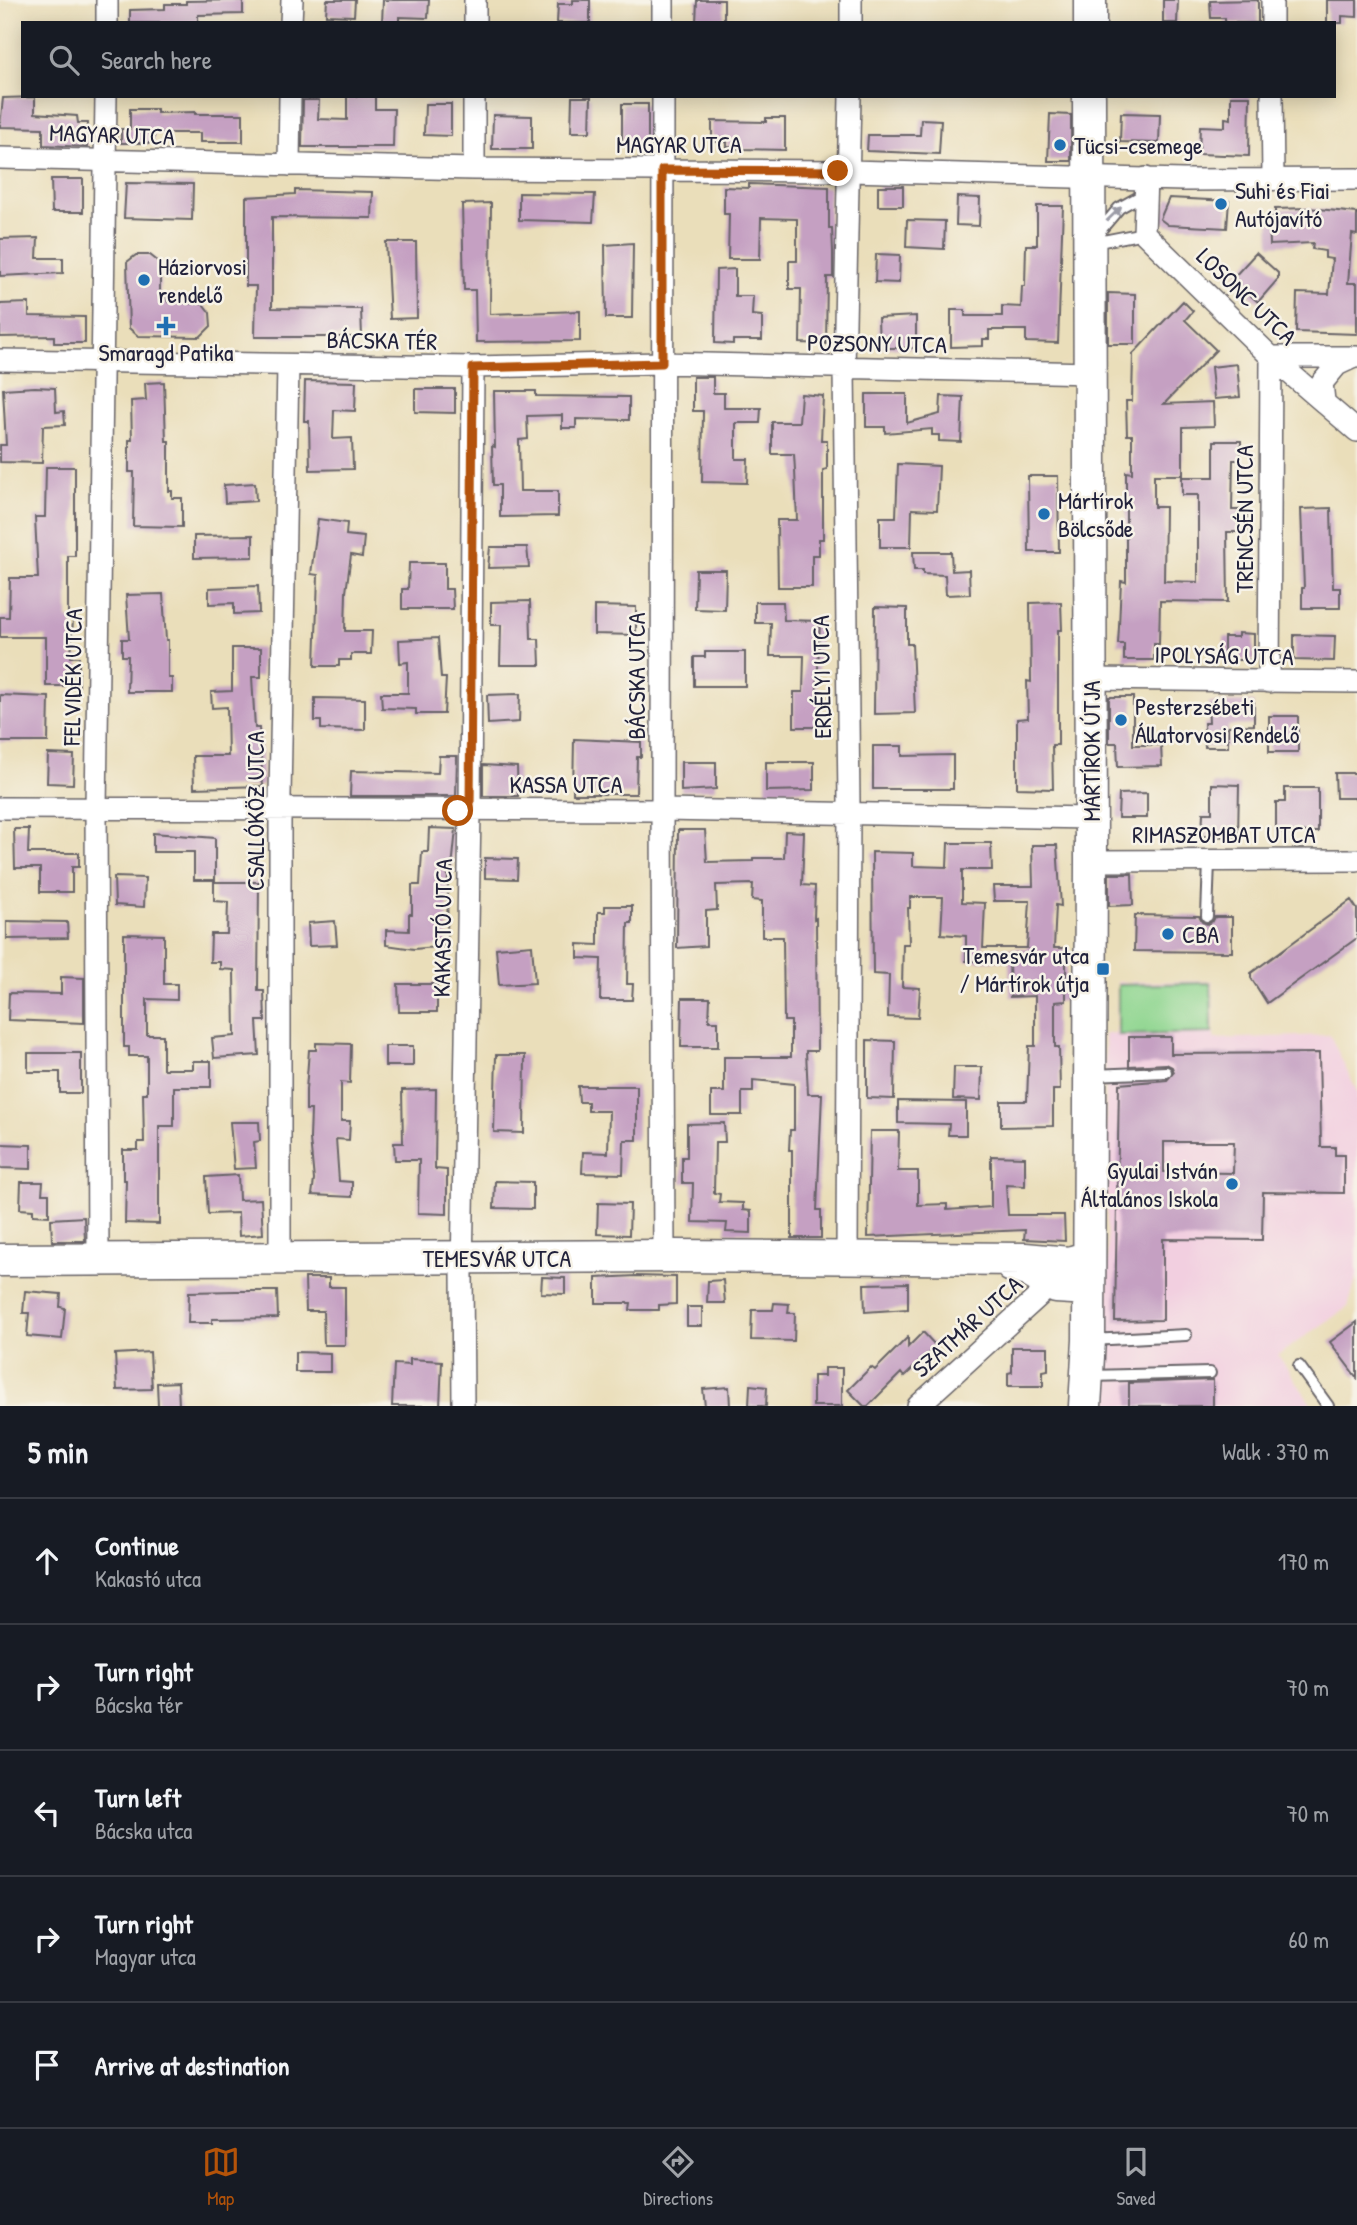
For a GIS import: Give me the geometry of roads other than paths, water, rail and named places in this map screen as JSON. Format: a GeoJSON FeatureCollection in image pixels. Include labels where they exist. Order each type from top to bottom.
{"type":"FeatureCollection","features":[{"type":"Feature","properties":{"kind":"street"},"geometry":{"type":"LineString","coordinates":[[107,0],[107,21]]}},
{"type":"Feature","properties":{"kind":"street"},"geometry":{"type":"LineString","coordinates":[[291,21],[292,0]]}},
{"type":"Feature","properties":{"kind":"street"},"geometry":{"type":"LineString","coordinates":[[475,0],[475,21]]}},
{"type":"Feature","properties":{"kind":"street"},"geometry":{"type":"LineString","coordinates":[[663,0],[663,21]]}},
{"type":"Feature","properties":{"kind":"street"},"geometry":{"type":"LineString","coordinates":[[851,0],[851,21]]}},
{"type":"Feature","properties":{"kind":"street"},"geometry":{"type":"LineString","coordinates":[[1090,0],[1090,21]]}},
{"type":"Feature","properties":{"kind":"street"},"geometry":{"type":"LineString","coordinates":[[1272,0],[1272,21]]}},
{"type":"Feature","properties":{"kind":"street","name":"FELVIDÉK UTCA"},"geometry":{"type":"LineString","coordinates":[[98,1258],[96,809],[106,98]]}},
{"type":"Feature","properties":{"kind":"street"},"geometry":{"type":"LineString","coordinates":[[289,165],[290,98]]}},
{"type":"Feature","properties":{"kind":"street"},"geometry":{"type":"LineString","coordinates":[[474,98],[474,169]]}},
{"type":"Feature","properties":{"kind":"street","name":"BÁCSKA UTCA"},"geometry":{"type":"LineString","coordinates":[[663,98],[664,1256]]}},
{"type":"Feature","properties":{"kind":"street","name":"ERDÉLYI UTCA"},"geometry":{"type":"LineString","coordinates":[[848,1257],[849,812],[844,369],[850,98]]}},
{"type":"Feature","properties":{"kind":"street","name":"MÁRTÍROK ÚTJA"},"geometry":{"type":"LineString","coordinates":[[1085,1391],[1089,1289],[1091,861],[1089,98]]}},
{"type":"Feature","properties":{"kind":"street"},"geometry":{"type":"LineString","coordinates":[[1272,98],[1273,179]]}},
{"type":"Feature","properties":{"kind":"street","name":"MAGYAR UTCA"},"geometry":{"type":"LineString","coordinates":[[0,158],[474,169],[850,171],[1088,176],[1146,186],[1273,179],[1357,179]]}},
{"type":"Feature","properties":{"kind":"street"},"geometry":{"type":"LineString","coordinates":[[1144,233],[1146,186]]}},
{"type":"Feature","properties":{"kind":"street","name":"LOSONC UTCA"},"geometry":{"type":"LineString","coordinates":[[1144,233],[1271,356],[1357,431]]}},
{"type":"Feature","properties":{"kind":"street"},"geometry":{"type":"LineString","coordinates":[[1271,356],[1355,357]]}},
{"type":"Feature","properties":{"kind":"street","name":"TRENCSÉN UTCA"},"geometry":{"type":"LineString","coordinates":[[1269,682],[1271,356]]}},
{"type":"Feature","properties":{"kind":"street"},"geometry":{"type":"LineString","coordinates":[[1324,401],[1322,383],[1337,365],[1355,357]]}},
{"type":"Feature","properties":{"kind":"street"},"geometry":{"type":"LineString","coordinates":[[0,360],[101,362]]}},
{"type":"Feature","properties":{"kind":"street","name":"BÁCSKA TÉR"},"geometry":{"type":"LineString","coordinates":[[101,362],[473,368],[662,363]]}},
{"type":"Feature","properties":{"kind":"street","name":"POZSONY UTCA"},"geometry":{"type":"LineString","coordinates":[[662,363],[1090,373]]}},
{"type":"Feature","properties":{"kind":"street","name":"CSALLÓKÖZ UTCA"},"geometry":{"type":"LineString","coordinates":[[280,1257],[280,810],[288,365]]}},
{"type":"Feature","properties":{"kind":"street","name":"KAKASTÓ UTCA"},"geometry":{"type":"LineString","coordinates":[[463,1406],[462,1259],[470,811],[473,368]]}},
{"type":"Feature","properties":{"kind":"street","name":"IPOLYSÁG UTCA"},"geometry":{"type":"LineString","coordinates":[[1091,679],[1357,682]]}},
{"type":"Feature","properties":{"kind":"street","name":"KASSA UTCA"},"geometry":{"type":"LineString","coordinates":[[0,808],[662,810],[1090,818]]}},
{"type":"Feature","properties":{"kind":"street","name":"RIMASZOMBAT UTCA"},"geometry":{"type":"LineString","coordinates":[[1091,861],[1357,860]]}},
{"type":"Feature","properties":{"kind":"street","name":"TEMESVÁR UTCA"},"geometry":{"type":"LineString","coordinates":[[0,1260],[664,1256],[994,1261],[1025,1259],[1069,1263],[1089,1257]]}},
{"type":"Feature","properties":{"kind":"street","name":"TEMESVÁR UTCA"},"geometry":{"type":"LineString","coordinates":[[994,1261],[1027,1270],[1051,1285],[1066,1289],[1089,1289]]}},
{"type":"Feature","properties":{"kind":"street","name":"SZATMÁR UTCA"},"geometry":{"type":"LineString","coordinates":[[918,1406],[1051,1285]]}},
{"type":"Feature","properties":{"kind":"lane"},"geometry":{"type":"LineString","coordinates":[[1090,244],[1119,208],[1146,186]]}},
{"type":"Feature","properties":{"kind":"lane"},"geometry":{"type":"LineString","coordinates":[[1090,244],[1144,233]]}},
{"type":"Feature","properties":{"kind":"lane"},"geometry":{"type":"LineString","coordinates":[[1207,916],[1209,861]]}},
{"type":"Feature","properties":{"kind":"lane"},"geometry":{"type":"LineString","coordinates":[[1089,1075],[1166,1072]]}},
{"type":"Feature","properties":{"kind":"lane"},"geometry":{"type":"LineString","coordinates":[[1088,1340],[1186,1335]]}},
{"type":"Feature","properties":{"kind":"lane"},"geometry":{"type":"LineString","coordinates":[[1299,1366],[1328,1406]]}},
{"type":"Feature","properties":{"kind":"lane"},"geometry":{"type":"LineString","coordinates":[[1085,1391],[1210,1373]]}},
{"type":"Feature","properties":{"kind":"place","name":"Tücsi-csemege"},"geometry":{"type":"Point","coordinates":[1060,145]}},
{"type":"Feature","properties":{"kind":"place","name":"Suhi és Fiai Autójavító"},"geometry":{"type":"Point","coordinates":[1221,204]}},
{"type":"Feature","properties":{"kind":"place","name":"Háziorvosi rendelő"},"geometry":{"type":"Point","coordinates":[144,280]}},
{"type":"Feature","properties":{"kind":"place","name":"Smaragd Patika"},"geometry":{"type":"Point","coordinates":[166,326]}},
{"type":"Feature","properties":{"kind":"place","name":"Mártírok Bölcsőde"},"geometry":{"type":"Point","coordinates":[1044,514]}},
{"type":"Feature","properties":{"kind":"place","name":"Pesterzsébeti Állatorvosi Rendelő"},"geometry":{"type":"Point","coordinates":[1121,720]}},
{"type":"Feature","properties":{"kind":"place","name":"CBA"},"geometry":{"type":"Point","coordinates":[1168,934]}},
{"type":"Feature","properties":{"kind":"place","name":"Temesvár utca / Mártírok útja"},"geometry":{"type":"Point","coordinates":[1103,969]}},
{"type":"Feature","properties":{"kind":"place","name":"Gyulai István Általános Iskola"},"geometry":{"type":"Point","coordinates":[1232,1184]}}]}
